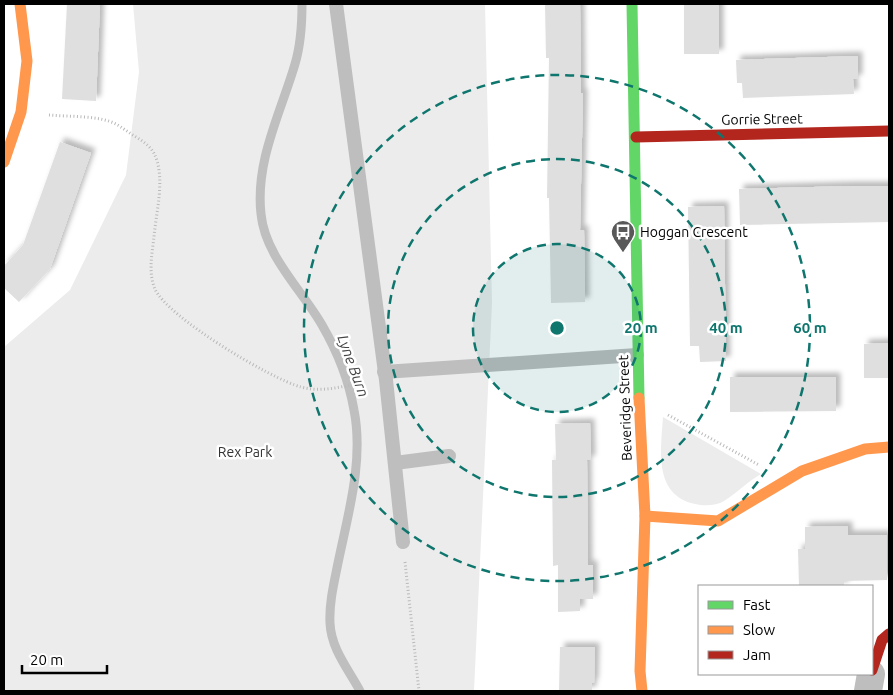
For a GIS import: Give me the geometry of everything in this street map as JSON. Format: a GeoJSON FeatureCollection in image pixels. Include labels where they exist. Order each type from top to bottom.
{"type":"FeatureCollection","features":[{"type":"Feature","properties":{"kind":"street"},"geometry":{"type":"LineString","coordinates":[[4,162],[21,112],[27,61],[20,4]]}},
{"type":"Feature","properties":{"kind":"street","name":"Beveridge Street"},"geometry":{"type":"LineString","coordinates":[[632,4],[636,137],[637,355],[645,516],[640,671],[642,691]]}},
{"type":"Feature","properties":{"kind":"street","name":"Gorrie Street"},"geometry":{"type":"LineString","coordinates":[[636,137],[889,131]]}},
{"type":"Feature","properties":{"kind":"street"},"geometry":{"type":"LineString","coordinates":[[645,516],[718,521],[802,471],[865,449],[889,447]]}},
{"type":"Feature","properties":{"kind":"street"},"geometry":{"type":"LineString","coordinates":[[873,667],[882,640],[889,634]]}},
{"type":"Feature","properties":{"kind":"street"},"geometry":{"type":"LineString","coordinates":[[868,691],[871,675]]}},
{"type":"Feature","properties":{"kind":"lane"},"geometry":{"type":"LineString","coordinates":[[336,4],[384,372],[403,542]]}},
{"type":"Feature","properties":{"kind":"lane"},"geometry":{"type":"LineString","coordinates":[[384,372],[637,355]]}},
{"type":"Feature","properties":{"kind":"lane"},"geometry":{"type":"LineString","coordinates":[[394,464],[449,456]]}},
{"type":"Feature","properties":{"kind":"path"},"geometry":{"type":"LineString","coordinates":[[21,112],[105,120],[116,124],[147,144],[154,152],[159,171],[151,268],[155,289],[161,298],[195,327],[269,374],[301,387],[323,390],[369,381]]}},
{"type":"Feature","properties":{"kind":"path"},"geometry":{"type":"LineString","coordinates":[[639,398],[787,481]]}},
{"type":"Feature","properties":{"kind":"path"},"geometry":{"type":"LineString","coordinates":[[403,542],[419,691]]}},
{"type":"Feature","properties":{"kind":"green space","name":"Rex Park"},"geometry":{"type":"Polygon","coordinates":[[[133,4],[485,4],[492,303],[474,691],[4,691],[4,347],[70,290],[126,175],[139,72],[133,4]]]}},
{"type":"Feature","properties":{"kind":"green space"},"geometry":{"type":"Polygon","coordinates":[[[663,417],[761,474],[721,503],[699,505],[681,499],[672,491],[662,469],[663,417]]]}},
{"type":"Feature","properties":{"kind":"building"},"geometry":{"type":"Polygon","coordinates":[[[67,4],[100,4],[96,101],[62,99],[67,4]]]}},
{"type":"Feature","properties":{"kind":"building"},"geometry":{"type":"Polygon","coordinates":[[[545,4],[580,4],[581,93],[583,93],[580,230],[584,230],[585,302],[551,303],[549,198],[547,198],[549,58],[546,58],[545,4]]]}},
{"type":"Feature","properties":{"kind":"building"},"geometry":{"type":"Polygon","coordinates":[[[684,4],[719,4],[719,54],[684,54],[684,4]]]}},
{"type":"Feature","properties":{"kind":"building"},"geometry":{"type":"Polygon","coordinates":[[[858,56],[858,79],[853,79],[854,94],[743,98],[742,83],[737,83],[736,60],[858,56]]]}},
{"type":"Feature","properties":{"kind":"building"},"geometry":{"type":"Polygon","coordinates":[[[60,142],[91,153],[50,269],[19,302],[4,288],[4,266],[23,245],[60,142]]]}},
{"type":"Feature","properties":{"kind":"building"},"geometry":{"type":"Polygon","coordinates":[[[889,186],[889,222],[740,225],[739,189],[889,186]]]}},
{"type":"Feature","properties":{"kind":"building"},"geometry":{"type":"Polygon","coordinates":[[[724,206],[726,361],[700,362],[699,346],[690,346],[688,207],[724,206]]]}},
{"type":"Feature","properties":{"kind":"building"},"geometry":{"type":"Polygon","coordinates":[[[889,343],[889,378],[864,378],[864,344],[889,343]]]}},
{"type":"Feature","properties":{"kind":"building"},"geometry":{"type":"Polygon","coordinates":[[[730,377],[836,377],[836,411],[730,412],[730,377]]]}},
{"type":"Feature","properties":{"kind":"building"},"geometry":{"type":"Polygon","coordinates":[[[590,423],[591,460],[587,460],[588,565],[593,565],[593,599],[580,599],[580,611],[558,612],[558,565],[553,566],[552,460],[556,460],[555,424],[590,423]]]}},
{"type":"Feature","properties":{"kind":"building"},"geometry":{"type":"Polygon","coordinates":[[[848,526],[848,535],[887,535],[887,580],[844,581],[844,585],[799,585],[798,549],[805,549],[805,527],[848,526]]]}},
{"type":"Feature","properties":{"kind":"building"},"geometry":{"type":"Polygon","coordinates":[[[560,647],[595,647],[592,691],[559,691],[560,647]]]}},
{"type":"Feature","properties":{"kind":"waterway","name":"Lyne Burn"},"geometry":{"type":"LineString","coordinates":[[302,4],[301,34],[297,56],[265,156],[260,194],[261,214],[269,244],[314,312],[333,345],[346,377],[352,399],[357,429],[356,468],[354,487],[332,593],[330,623],[331,633],[337,650],[360,691]]}},
{"type":"Feature","properties":{"kind":"traffic: fast"},"geometry":{"type":"LineString","coordinates":[[632,4],[639,398]]}},
{"type":"Feature","properties":{"kind":"traffic: slow"},"geometry":{"type":"LineString","coordinates":[[4,162],[21,112],[27,61],[20,4]]}},
{"type":"Feature","properties":{"kind":"traffic: slow"},"geometry":{"type":"LineString","coordinates":[[639,398],[645,516],[640,671],[642,691]]}},
{"type":"Feature","properties":{"kind":"traffic: slow"},"geometry":{"type":"LineString","coordinates":[[645,516],[718,521],[802,471],[865,449],[889,447]]}},
{"type":"Feature","properties":{"kind":"traffic: jam"},"geometry":{"type":"LineString","coordinates":[[636,137],[889,131]]}},
{"type":"Feature","properties":{"kind":"traffic: jam"},"geometry":{"type":"LineString","coordinates":[[873,667],[882,640],[889,634]]}},
{"type":"Feature","properties":{"kind":"place","name":"Hoggan Crescent"},"geometry":{"type":"Point","coordinates":[623,253]}}]}
